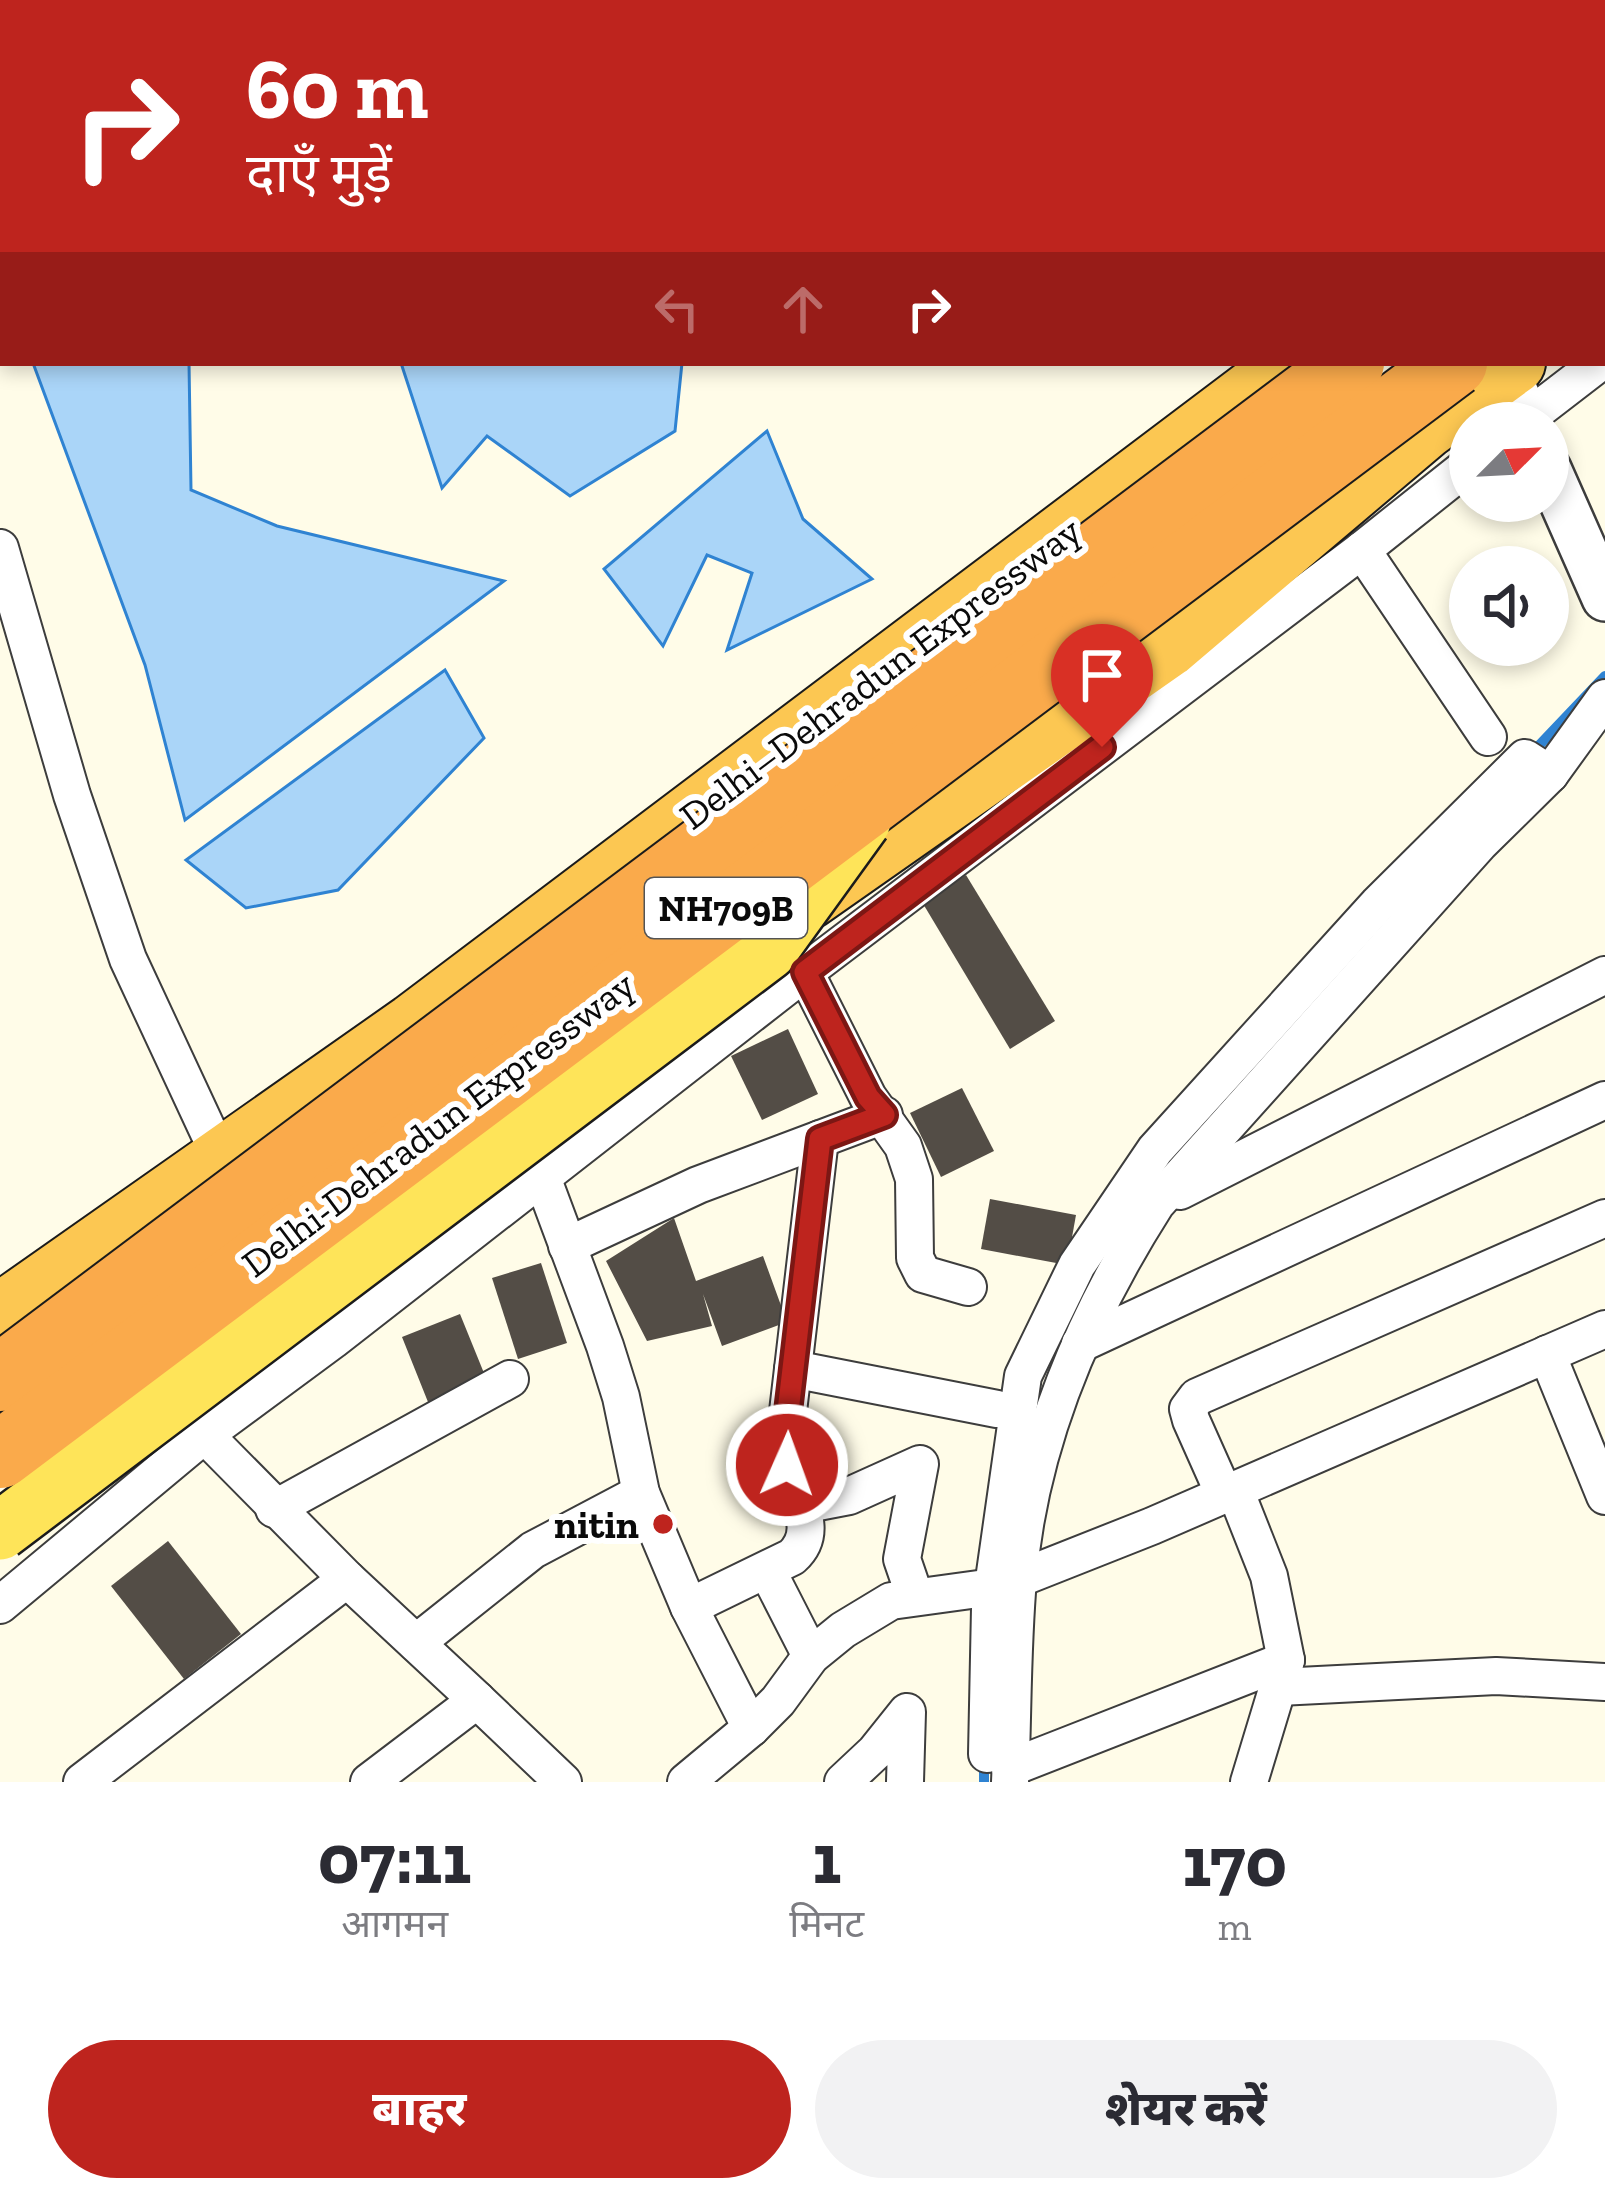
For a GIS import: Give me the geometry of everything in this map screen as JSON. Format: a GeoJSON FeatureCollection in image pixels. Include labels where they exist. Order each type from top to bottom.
{"type":"FeatureCollection","features":[{"type":"Feature","properties":{"kind":"highway","name":"Delhi–Dehradun Expressway"},"geometry":{"type":"LineString","coordinates":[[0,1314],[432,1010],[1285,366]]}},
{"type":"Feature","properties":{"kind":"highway","name":"Delhi-Dehradun Expressway"},"geometry":{"type":"LineString","coordinates":[[0,1378],[1348,366]]}},
{"type":"Feature","properties":{"kind":"highway","name":"Delhi-Dehradun Expressway"},"geometry":{"type":"LineString","coordinates":[[0,1455],[886,788],[1507,389]]}},
{"type":"Feature","properties":{"kind":"highway"},"geometry":{"type":"LineString","coordinates":[[0,1497],[757,934],[1168,647],[1425,429],[1507,389]]}},
{"type":"Feature","properties":{"kind":"main road"},"geometry":{"type":"LineString","coordinates":[[0,1531],[768,951],[886,788]]}},
{"type":"Feature","properties":{"kind":"street"},"geometry":{"type":"LineString","coordinates":[[1507,389],[1582,366]]}},
{"type":"Feature","properties":{"kind":"street"},"geometry":{"type":"LineString","coordinates":[[0,1605],[203,1436],[1449,481]]}},
{"type":"Feature","properties":{"kind":"street"},"geometry":{"type":"LineString","coordinates":[[1569,517],[1605,598]]}},
{"type":"Feature","properties":{"kind":"street"},"geometry":{"type":"LineString","coordinates":[[0,548],[72,795],[128,959],[216,1148],[316,1261]]}},
{"type":"Feature","properties":{"kind":"street"},"geometry":{"type":"LineString","coordinates":[[1362,550],[1488,737]]}},
{"type":"Feature","properties":{"kind":"street"},"geometry":{"type":"LineString","coordinates":[[1605,698],[1538,767],[1480,843],[1078,1265],[1023,1376],[1004,1501],[1002,1777],[1282,1674],[1605,1682]]}},
{"type":"Feature","properties":{"kind":"street"},"geometry":{"type":"LineString","coordinates":[[805,972],[868,1097],[903,1146],[914,1179],[915,1258],[923,1274],[968,1287]]}},
{"type":"Feature","properties":{"kind":"street"},"geometry":{"type":"LineString","coordinates":[[1001,1583],[1055,1406],[1129,1246],[1144,1194],[1605,975]]}},
{"type":"Feature","properties":{"kind":"street"},"geometry":{"type":"LineString","coordinates":[[1080,1344],[1605,1100]]}},
{"type":"Feature","properties":{"kind":"street"},"geometry":{"type":"LineString","coordinates":[[567,1246],[698,1185],[884,1115]]}},
{"type":"Feature","properties":{"kind":"street"},"geometry":{"type":"LineString","coordinates":[[689,1607],[767,1570],[804,1546],[802,1505],[786,1451],[820,1139]]}},
{"type":"Feature","properties":{"kind":"street"},"geometry":{"type":"LineString","coordinates":[[542,1177],[616,1380],[641,1493],[689,1607],[751,1728]]}},
{"type":"Feature","properties":{"kind":"street"},"geometry":{"type":"LineString","coordinates":[[1249,1782],[1282,1674],[1269,1576],[1187,1409],[1197,1397],[1605,1218]]}},
{"type":"Feature","properties":{"kind":"street"},"geometry":{"type":"LineString","coordinates":[[686,1782],[778,1701],[811,1656],[891,1601],[1001,1583],[1230,1492],[1605,1329]]}},
{"type":"Feature","properties":{"kind":"street"},"geometry":{"type":"LineString","coordinates":[[1547,1354],[1598,1455],[1605,1496]]}},
{"type":"Feature","properties":{"kind":"street"},"geometry":{"type":"LineString","coordinates":[[793,1369],[998,1409]]}},
{"type":"Feature","properties":{"kind":"street"},"geometry":{"type":"LineString","coordinates":[[274,1509],[511,1379]]}},
{"type":"Feature","properties":{"kind":"street"},"geometry":{"type":"LineString","coordinates":[[156,1380],[274,1509],[562,1782]]}},
{"type":"Feature","properties":{"kind":"street"},"geometry":{"type":"LineString","coordinates":[[802,1505],[848,1496],[920,1464],[902,1558],[915,1598]]}},
{"type":"Feature","properties":{"kind":"street"},"geometry":{"type":"LineString","coordinates":[[416,1643],[532,1550],[641,1493]]}},
{"type":"Feature","properties":{"kind":"street"},"geometry":{"type":"LineString","coordinates":[[767,1570],[811,1656]]}},
{"type":"Feature","properties":{"kind":"street"},"geometry":{"type":"LineString","coordinates":[[82,1782],[346,1579]]}},
{"type":"Feature","properties":{"kind":"street"},"geometry":{"type":"LineString","coordinates":[[369,1782],[477,1700]]}},
{"type":"Feature","properties":{"kind":"street"},"geometry":{"type":"LineString","coordinates":[[843,1782],[908,1712],[905,1782]]}},
{"type":"Feature","properties":{"kind":"water"},"geometry":{"type":"Polygon","coordinates":[[[34,366],[189,366],[191,490],[277,526],[504,581],[185,820],[145,665],[34,366]]]}},
{"type":"Feature","properties":{"kind":"water"},"geometry":{"type":"Polygon","coordinates":[[[402,366],[682,366],[675,431],[570,496],[487,436],[442,488],[402,366]]]}},
{"type":"Feature","properties":{"kind":"water"},"geometry":{"type":"Polygon","coordinates":[[[767,431],[803,519],[872,579],[727,650],[752,573],[707,555],[663,646],[604,569],[767,431]]]}},
{"type":"Feature","properties":{"kind":"water"},"geometry":{"type":"Polygon","coordinates":[[[445,670],[484,738],[338,890],[246,908],[186,860],[445,670]]]}},
{"type":"Feature","properties":{"kind":"building"},"geometry":{"type":"Polygon","coordinates":[[[966,875],[1055,1021],[1010,1049],[922,902],[966,875]]]}},
{"type":"Feature","properties":{"kind":"building"},"geometry":{"type":"Polygon","coordinates":[[[788,1029],[818,1094],[762,1120],[731,1056],[788,1029]]]}},
{"type":"Feature","properties":{"kind":"building"},"geometry":{"type":"Polygon","coordinates":[[[962,1088],[994,1151],[941,1177],[910,1113],[962,1088]]]}},
{"type":"Feature","properties":{"kind":"building"},"geometry":{"type":"Polygon","coordinates":[[[990,1199],[1076,1215],[1067,1265],[981,1249],[990,1199]]]}},
{"type":"Feature","properties":{"kind":"building"},"geometry":{"type":"Polygon","coordinates":[[[674,1218],[696,1281],[763,1256],[787,1322],[722,1346],[703,1294],[712,1326],[647,1341],[606,1261],[674,1218]]]}},
{"type":"Feature","properties":{"kind":"building"},"geometry":{"type":"Polygon","coordinates":[[[541,1263],[567,1343],[518,1359],[492,1278],[541,1263]]]}},
{"type":"Feature","properties":{"kind":"building"},"geometry":{"type":"Polygon","coordinates":[[[460,1314],[488,1383],[430,1407],[402,1337],[460,1314]]]}},
{"type":"Feature","properties":{"kind":"building"},"geometry":{"type":"Polygon","coordinates":[[[168,1541],[241,1634],[184,1679],[111,1586],[168,1541]]]}},
{"type":"Feature","properties":{"kind":"waterway"},"geometry":{"type":"LineString","coordinates":[[1529,756],[1605,676]]}},
{"type":"Feature","properties":{"kind":"waterway"},"geometry":{"type":"LineString","coordinates":[[984,1759],[984,1782]]}},
{"type":"Feature","properties":{"kind":"place","name":"nitin"},"geometry":{"type":"Point","coordinates":[663,1524]}},
{"type":"Feature","properties":{"kind":"route"},"geometry":{"type":"LineString","coordinates":[[787,1465],[785,1437],[820,1139],[884,1115],[868,1097],[805,972],[1102,747]]}}]}
